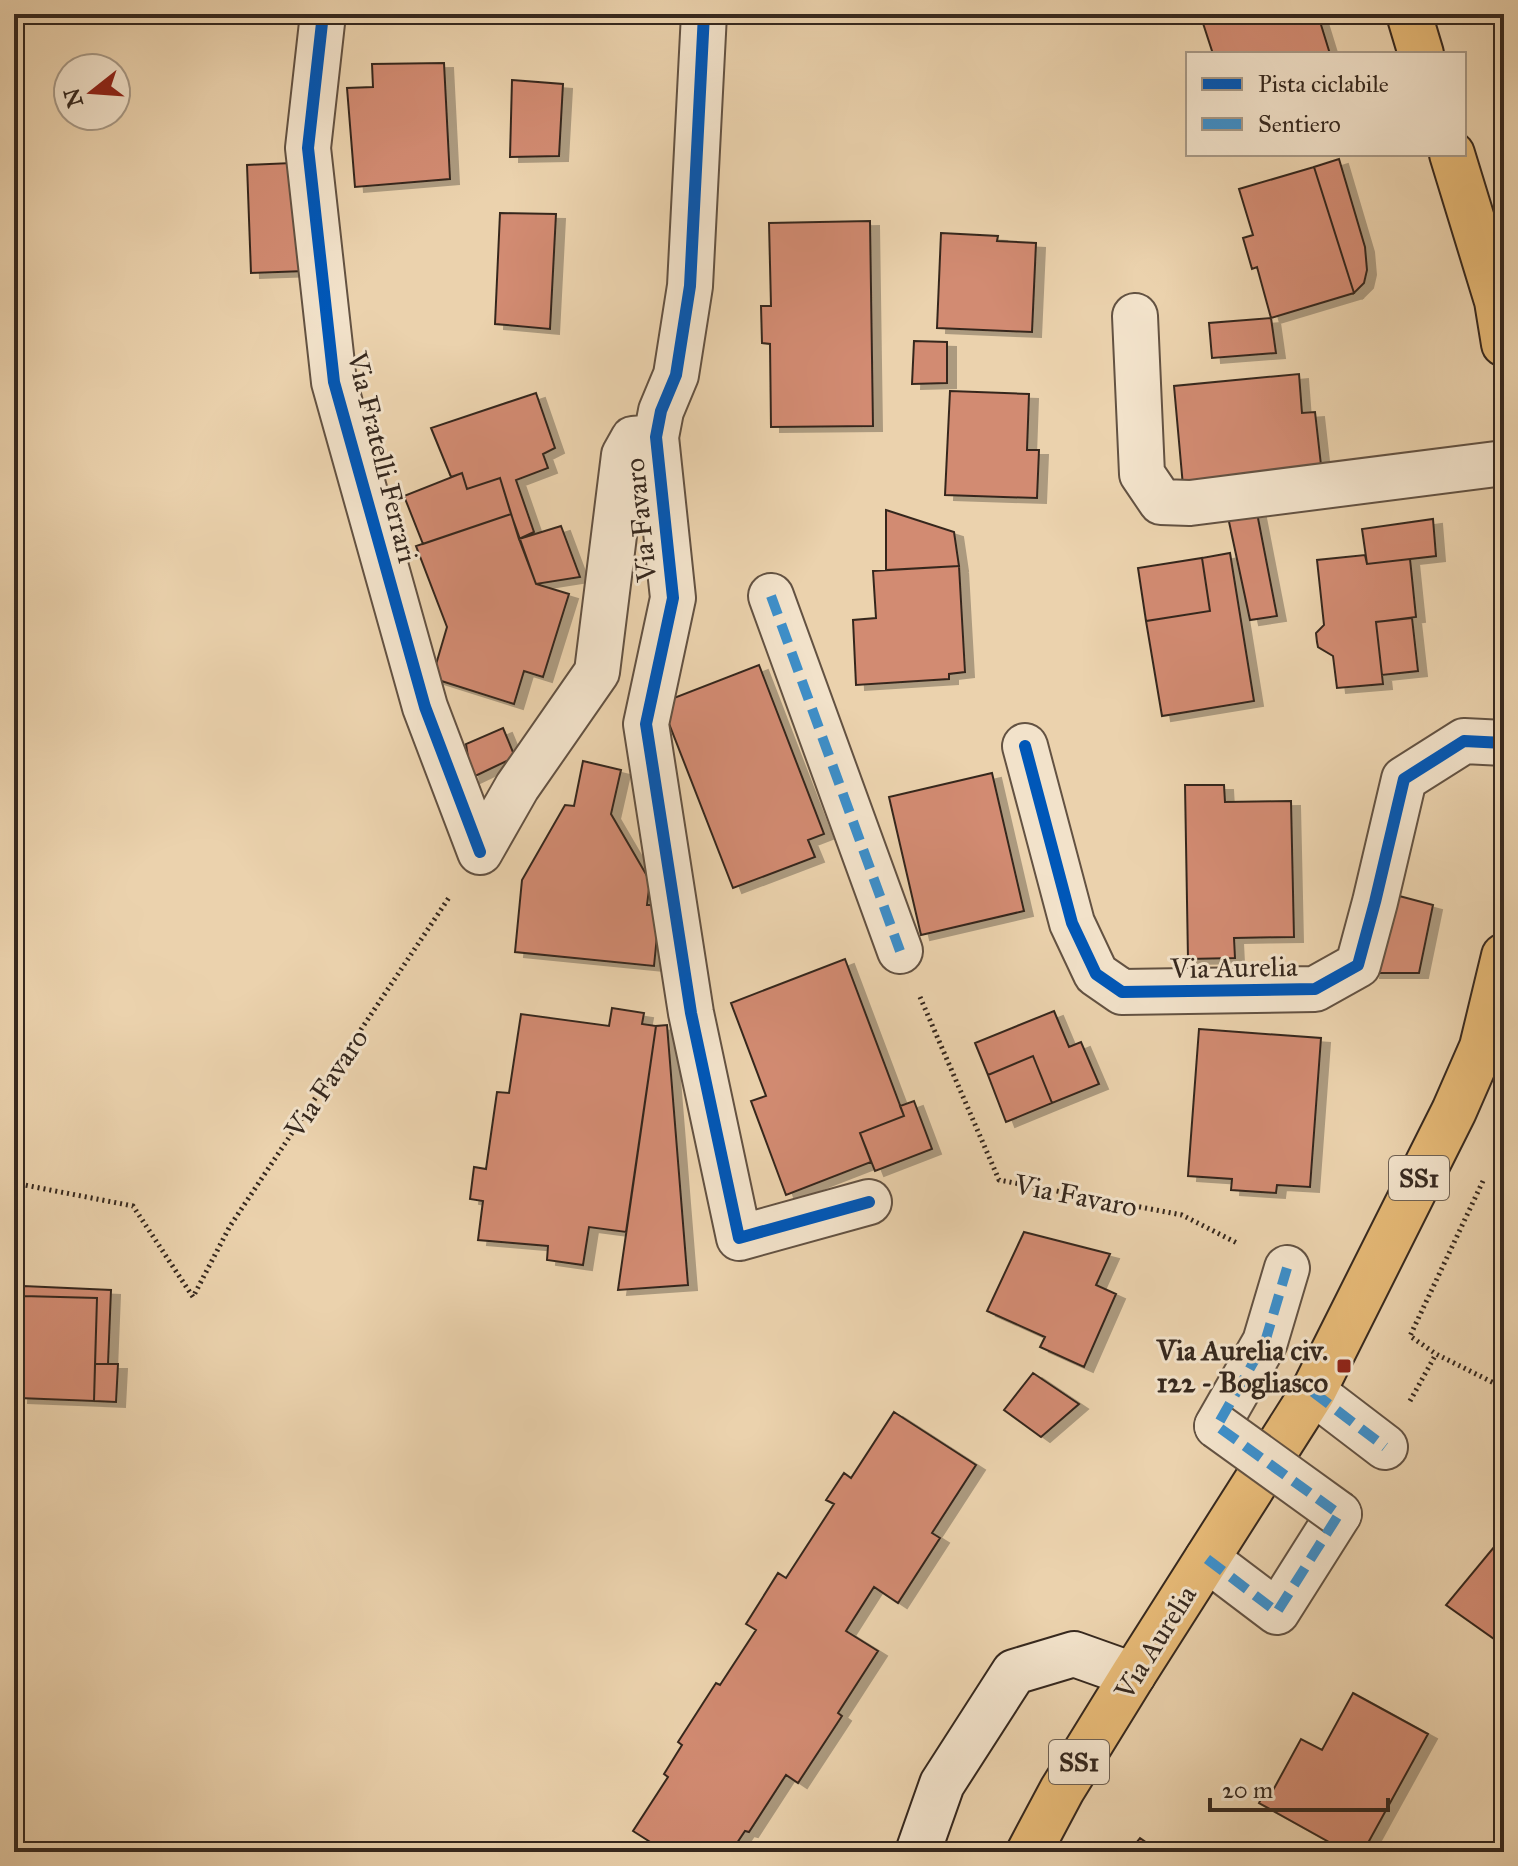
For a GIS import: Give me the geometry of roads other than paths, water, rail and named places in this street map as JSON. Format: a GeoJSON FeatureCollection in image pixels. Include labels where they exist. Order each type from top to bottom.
{"type":"FeatureCollection","features":[{"type":"Feature","properties":{"kind":"main road"},"geometry":{"type":"LineString","coordinates":[[1409,14],[1420,52]]}},
{"type":"Feature","properties":{"kind":"main road"},"geometry":{"type":"LineString","coordinates":[[1453,156],[1497,301],[1504,344]]}},
{"type":"Feature","properties":{"kind":"main road","name":"Via Aurelia"},"geometry":{"type":"LineString","coordinates":[[1029,1852],[1062,1790],[1133,1675],[1313,1392],[1454,1111],[1476,1060],[1504,956]]}},
{"type":"Feature","properties":{"kind":"street","name":"Via Fratelli Ferrari"},"geometry":{"type":"LineString","coordinates":[[323,14],[308,148],[334,382],[425,707],[480,852]]}},
{"type":"Feature","properties":{"kind":"street"},"geometry":{"type":"LineString","coordinates":[[658,424],[676,375],[690,286],[704,14]]}},
{"type":"Feature","properties":{"kind":"street"},"geometry":{"type":"LineString","coordinates":[[1135,316],[1142,474],[1161,502],[1190,503],[1504,463]]}},
{"type":"Feature","properties":{"kind":"street","name":"Via Favaro"},"geometry":{"type":"LineString","coordinates":[[480,852],[517,787],[597,672],[624,455],[633,439],[658,424],[673,598],[646,724],[691,1013],[739,1238],[869,1202]]}},
{"type":"Feature","properties":{"kind":"street"},"geometry":{"type":"LineString","coordinates":[[771,596],[900,951]]}},
{"type":"Feature","properties":{"kind":"street","name":"Via Aurelia"},"geometry":{"type":"LineString","coordinates":[[1025,746],[1072,923],[1096,974],[1122,992],[1315,989],[1358,965],[1404,779],[1464,741],[1504,743]]}},
{"type":"Feature","properties":{"kind":"street"},"geometry":{"type":"LineString","coordinates":[[1207,1559],[1277,1612],[1339,1514],[1217,1426],[1265,1342],[1287,1268]]}},
{"type":"Feature","properties":{"kind":"street"},"geometry":{"type":"LineString","coordinates":[[1313,1392],[1385,1447]]}},
{"type":"Feature","properties":{"kind":"street"},"geometry":{"type":"LineString","coordinates":[[918,1852],[942,1784],[1014,1672],[1074,1654],[1133,1675]]}},
{"type":"Feature","properties":{"kind":"place","name":"Via Aurelia civ. 122 - Bogliasco"},"geometry":{"type":"Point","coordinates":[1344,1366]}}]}
